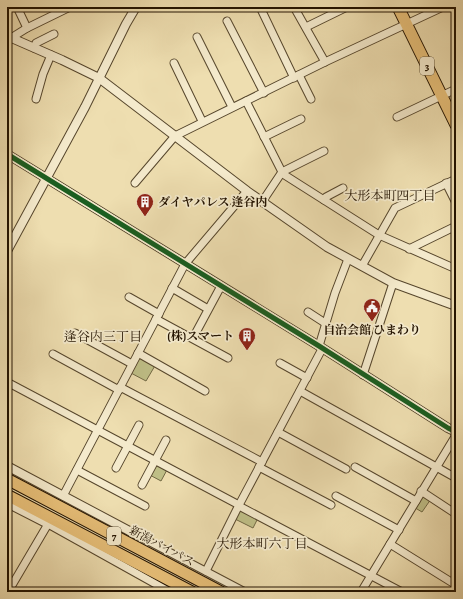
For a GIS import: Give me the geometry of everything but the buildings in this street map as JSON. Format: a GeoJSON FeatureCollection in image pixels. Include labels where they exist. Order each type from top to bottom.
{"type":"FeatureCollection","features":[{"type":"Feature","properties":{"kind":"main road","name":"3"},"geometry":{"type":"LineString","coordinates":[[398,7],[456,125]]}},
{"type":"Feature","properties":{"kind":"main road","name":"新潟バイパス"},"geometry":{"type":"LineString","coordinates":[[7,479],[221,592]]}},
{"type":"Feature","properties":{"kind":"main road","name":"7"},"geometry":{"type":"LineString","coordinates":[[7,495],[192,592]]}},
{"type":"Feature","properties":{"kind":"street"},"geometry":{"type":"LineString","coordinates":[[17,7],[27,28]]}},
{"type":"Feature","properties":{"kind":"street"},"geometry":{"type":"LineString","coordinates":[[7,250],[136,7]]}},
{"type":"Feature","properties":{"kind":"street"},"geometry":{"type":"LineString","coordinates":[[260,7],[311,99]]}},
{"type":"Feature","properties":{"kind":"street"},"geometry":{"type":"LineString","coordinates":[[294,7],[325,62]]}},
{"type":"Feature","properties":{"kind":"street"},"geometry":{"type":"LineString","coordinates":[[306,27],[347,7]]}},
{"type":"Feature","properties":{"kind":"street"},"geometry":{"type":"LineString","coordinates":[[135,183],[175,136],[202,121],[264,93],[325,62],[443,7]]}},
{"type":"Feature","properties":{"kind":"street"},"geometry":{"type":"LineString","coordinates":[[9,37],[65,8]]}},
{"type":"Feature","properties":{"kind":"street"},"geometry":{"type":"LineString","coordinates":[[227,20],[264,93]]}},
{"type":"Feature","properties":{"kind":"street"},"geometry":{"type":"LineString","coordinates":[[34,48],[36,43],[54,34]]}},
{"type":"Feature","properties":{"kind":"street"},"geometry":{"type":"LineString","coordinates":[[9,37],[99,78],[262,202],[307,234],[348,259],[393,283],[456,306]]}},
{"type":"Feature","properties":{"kind":"street"},"geometry":{"type":"LineString","coordinates":[[197,37],[232,107]]}},
{"type":"Feature","properties":{"kind":"street"},"geometry":{"type":"LineString","coordinates":[[36,99],[43,74],[51,55]]}},
{"type":"Feature","properties":{"kind":"street"},"geometry":{"type":"LineString","coordinates":[[174,63],[202,121]]}},
{"type":"Feature","properties":{"kind":"street"},"geometry":{"type":"LineString","coordinates":[[397,117],[456,89]]}},
{"type":"Feature","properties":{"kind":"street"},"geometry":{"type":"LineString","coordinates":[[246,101],[283,174],[379,236],[456,269]]}},
{"type":"Feature","properties":{"kind":"street"},"geometry":{"type":"LineString","coordinates":[[264,137],[301,119]]}},
{"type":"Feature","properties":{"kind":"street"},"geometry":{"type":"LineString","coordinates":[[262,202],[282,172],[324,151]]}},
{"type":"Feature","properties":{"kind":"street"},"geometry":{"type":"LineString","coordinates":[[7,154],[221,286],[456,434],[361,592]]}},
{"type":"Feature","properties":{"kind":"street"},"geometry":{"type":"LineString","coordinates":[[362,266],[395,208],[456,179]]}},
{"type":"Feature","properties":{"kind":"street"},"geometry":{"type":"LineString","coordinates":[[446,184],[456,203]]}},
{"type":"Feature","properties":{"kind":"street"},"geometry":{"type":"LineString","coordinates":[[324,200],[326,197],[343,188]]}},
{"type":"Feature","properties":{"kind":"street"},"geometry":{"type":"LineString","coordinates":[[63,496],[185,264],[247,191]]}},
{"type":"Feature","properties":{"kind":"street"},"geometry":{"type":"LineString","coordinates":[[409,249],[456,226]]}},
{"type":"Feature","properties":{"kind":"street"},"geometry":{"type":"LineString","coordinates":[[206,571],[260,464],[307,378],[320,348],[325,323],[334,293],[348,259]]}},
{"type":"Feature","properties":{"kind":"street"},"geometry":{"type":"LineString","coordinates":[[363,375],[393,283]]}},
{"type":"Feature","properties":{"kind":"street"},"geometry":{"type":"LineString","coordinates":[[193,338],[221,286]]}},
{"type":"Feature","properties":{"kind":"street"},"geometry":{"type":"LineString","coordinates":[[172,288],[208,308]]}},
{"type":"Feature","properties":{"kind":"street"},"geometry":{"type":"LineString","coordinates":[[129,297],[157,316],[228,358]]}},
{"type":"Feature","properties":{"kind":"street"},"geometry":{"type":"LineString","coordinates":[[308,312],[325,323]]}},
{"type":"Feature","properties":{"kind":"street"},"geometry":{"type":"LineString","coordinates":[[75,333],[132,364]]}},
{"type":"Feature","properties":{"kind":"street"},"geometry":{"type":"LineString","coordinates":[[138,353],[205,390]]}},
{"type":"Feature","properties":{"kind":"street"},"geometry":{"type":"LineString","coordinates":[[53,354],[260,464],[331,505]]}},
{"type":"Feature","properties":{"kind":"street"},"geometry":{"type":"LineString","coordinates":[[280,363],[307,378]]}},
{"type":"Feature","properties":{"kind":"street"},"geometry":{"type":"LineString","coordinates":[[7,382],[98,429],[239,506],[402,592]]}},
{"type":"Feature","properties":{"kind":"street"},"geometry":{"type":"LineString","coordinates":[[300,391],[437,466],[456,478]]}},
{"type":"Feature","properties":{"kind":"street"},"geometry":{"type":"LineString","coordinates":[[116,468],[139,425]]}},
{"type":"Feature","properties":{"kind":"street"},"geometry":{"type":"LineString","coordinates":[[278,432],[346,469]]}},
{"type":"Feature","properties":{"kind":"street"},"geometry":{"type":"LineString","coordinates":[[142,485],[166,440]]}},
{"type":"Feature","properties":{"kind":"street"},"geometry":{"type":"LineString","coordinates":[[7,466],[245,592]]}},
{"type":"Feature","properties":{"kind":"street"},"geometry":{"type":"LineString","coordinates":[[355,468],[416,501]]}},
{"type":"Feature","properties":{"kind":"street"},"geometry":{"type":"LineString","coordinates":[[76,470],[145,506]]}},
{"type":"Feature","properties":{"kind":"street"},"geometry":{"type":"LineString","coordinates":[[421,491],[456,514]]}},
{"type":"Feature","properties":{"kind":"street"},"geometry":{"type":"LineString","coordinates":[[336,496],[399,530]]}},
{"type":"Feature","properties":{"kind":"street"},"geometry":{"type":"LineString","coordinates":[[7,503],[48,524],[170,592]]}},
{"type":"Feature","properties":{"kind":"street"},"geometry":{"type":"LineString","coordinates":[[9,591],[48,524]]}},
{"type":"Feature","properties":{"kind":"street"},"geometry":{"type":"LineString","coordinates":[[390,544],[456,584]]}},
{"type":"Feature","properties":{"kind":"green space"},"geometry":{"type":"Polygon","coordinates":[[[138,354],[156,364],[146,381],[129,372],[138,354]]]}},
{"type":"Feature","properties":{"kind":"green space"},"geometry":{"type":"Polygon","coordinates":[[[155,461],[168,468],[161,481],[148,474],[155,461]]]}},
{"type":"Feature","properties":{"kind":"green space"},"geometry":{"type":"Polygon","coordinates":[[[420,493],[431,499],[422,512],[412,506],[420,493]]]}},
{"type":"Feature","properties":{"kind":"green space"},"geometry":{"type":"Polygon","coordinates":[[[239,507],[258,518],[253,528],[233,518],[239,507]]]}},
{"type":"Feature","properties":{"kind":"cycle path"},"geometry":{"type":"LineString","coordinates":[[7,154],[456,432]]}},
{"type":"Feature","properties":{"kind":"place","name":"ダイヤパレス 逢谷内"},"geometry":{"type":"Point","coordinates":[145,217]}},
{"type":"Feature","properties":{"kind":"place","name":"自治会館 ひまわり"},"geometry":{"type":"Point","coordinates":[372,322]}},
{"type":"Feature","properties":{"kind":"place","name":"(株)スマート"},"geometry":{"type":"Point","coordinates":[247,351]}},
{"type":"Feature","properties":{"kind":"district","name":"大形本町四丁目"},"geometry":{"type":"Point","coordinates":[390,195]}},
{"type":"Feature","properties":{"kind":"district","name":"逢谷内三丁目"},"geometry":{"type":"Point","coordinates":[103,336]}},
{"type":"Feature","properties":{"kind":"district","name":"大形本町六丁目"},"geometry":{"type":"Point","coordinates":[262,543]}}]}
